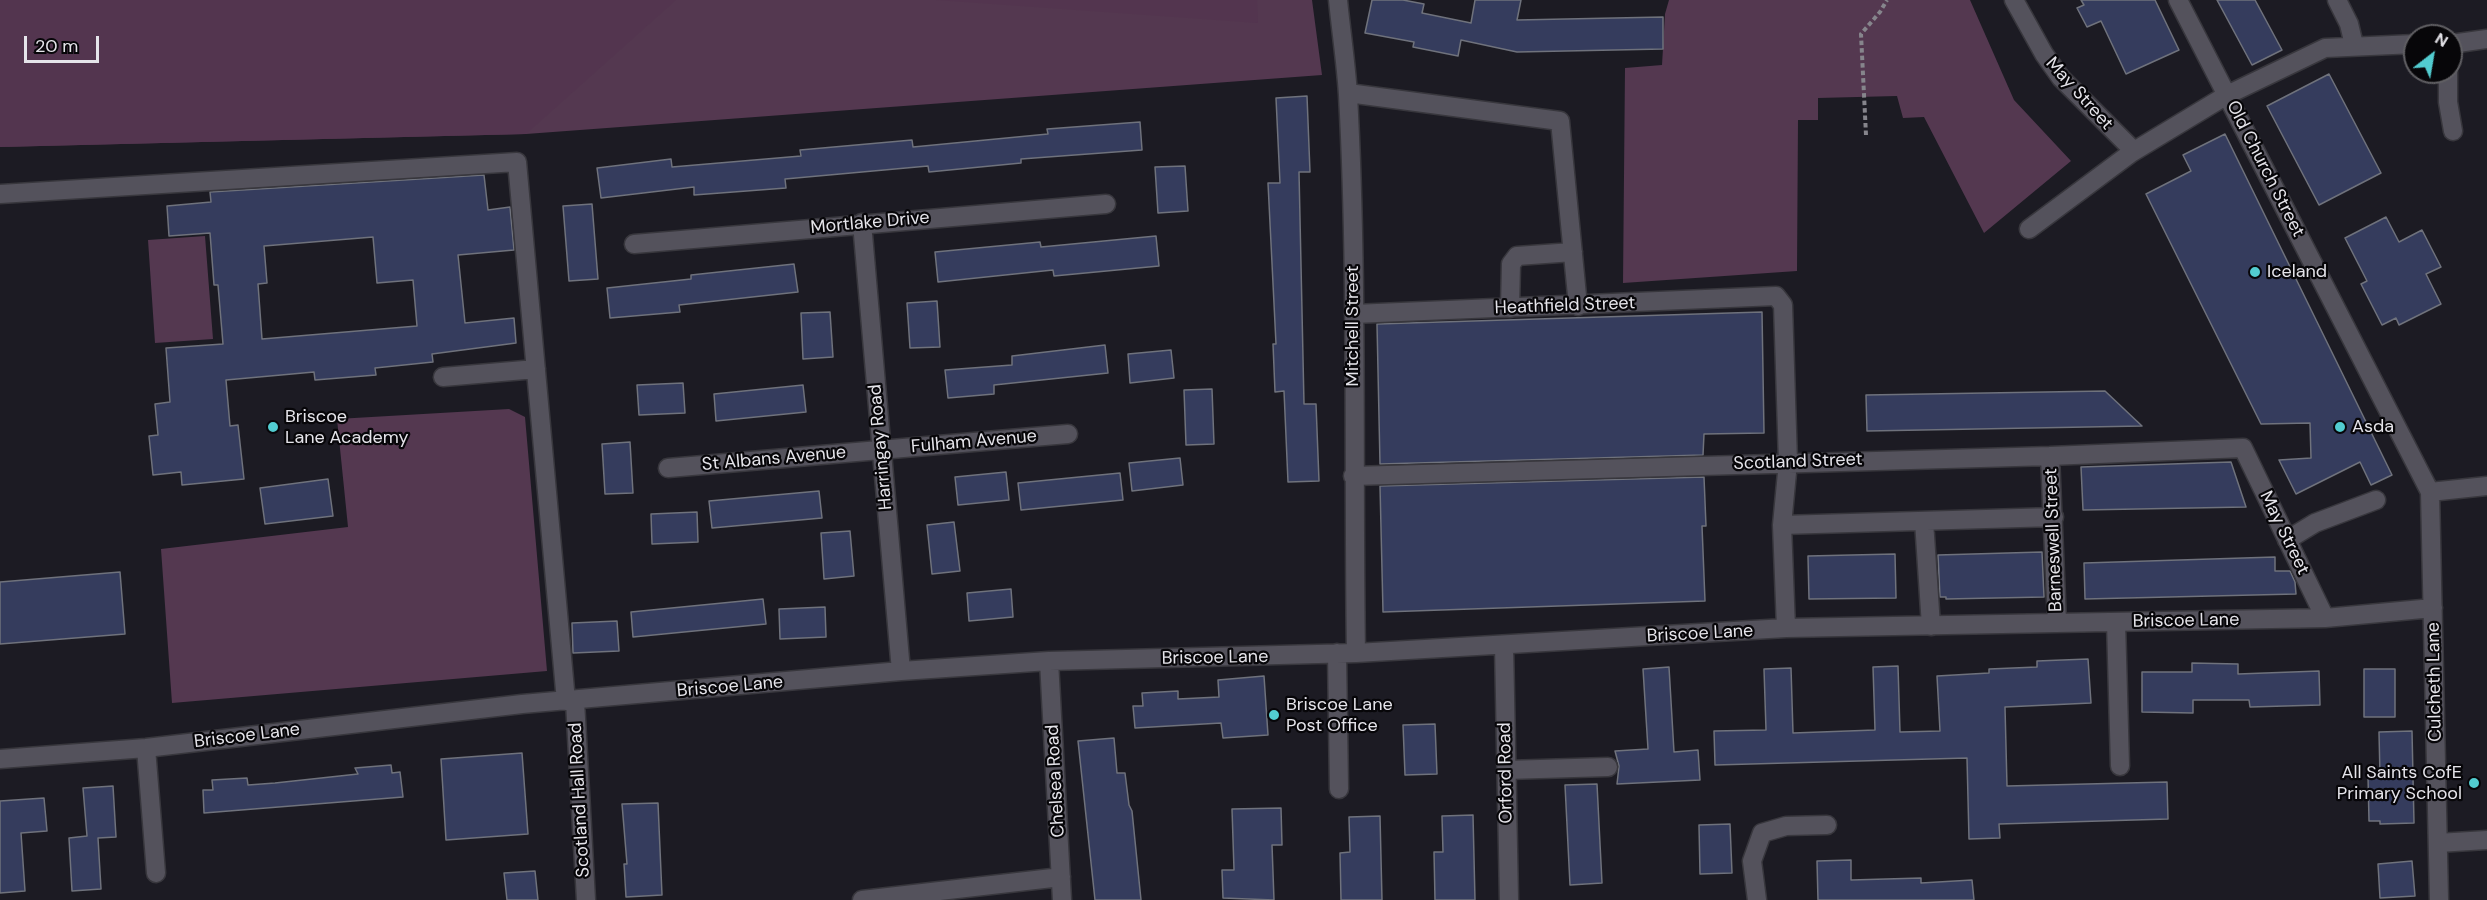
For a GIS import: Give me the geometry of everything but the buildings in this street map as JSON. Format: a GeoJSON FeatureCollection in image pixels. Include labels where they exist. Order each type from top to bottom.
{"type":"FeatureCollection","features":[{"type":"Feature","properties":{"kind":"street","name":"Mitchell Street"},"geometry":{"type":"LineString","coordinates":[[1338,0],[1348,93],[1354,314],[1353,476],[1356,653]]}},
{"type":"Feature","properties":{"kind":"street","name":"May Street"},"geometry":{"type":"LineString","coordinates":[[2014,0],[2044,54],[2061,78],[2134,151]]}},
{"type":"Feature","properties":{"kind":"street","name":"Old Church Street"},"geometry":{"type":"LineString","coordinates":[[2178,0],[2430,492],[2433,608]]}},
{"type":"Feature","properties":{"kind":"street"},"geometry":{"type":"LineString","coordinates":[[2337,0],[2349,24],[2354,45]]}},
{"type":"Feature","properties":{"kind":"street"},"geometry":{"type":"LineString","coordinates":[[2463,42],[2487,39]]}},
{"type":"Feature","properties":{"kind":"street"},"geometry":{"type":"LineString","coordinates":[[2028,229],[2134,151],[2227,95],[2325,48],[2403,44]]}},
{"type":"Feature","properties":{"kind":"street"},"geometry":{"type":"LineString","coordinates":[[2448,84],[2448,102],[2453,131]]}},
{"type":"Feature","properties":{"kind":"street"},"geometry":{"type":"LineString","coordinates":[[1348,93],[1560,121],[1578,306]]}},
{"type":"Feature","properties":{"kind":"street","name":"Scotland Hall Road"},"geometry":{"type":"LineString","coordinates":[[0,195],[517,162],[570,701],[586,900]]}},
{"type":"Feature","properties":{"kind":"street","name":"Mortlake Drive"},"geometry":{"type":"LineString","coordinates":[[634,244],[1106,204]]}},
{"type":"Feature","properties":{"kind":"street","name":"Harringay Road"},"geometry":{"type":"LineString","coordinates":[[862,223],[901,671]]}},
{"type":"Feature","properties":{"kind":"street"},"geometry":{"type":"LineString","coordinates":[[1510,308],[1511,264],[1517,255],[1573,252]]}},
{"type":"Feature","properties":{"kind":"street","name":"Heathfield Street"},"geometry":{"type":"LineString","coordinates":[[1354,314],[1776,296],[1783,305],[1788,462]]}},
{"type":"Feature","properties":{"kind":"street"},"geometry":{"type":"LineString","coordinates":[[443,377],[536,369]]}},
{"type":"Feature","properties":{"kind":"street","name":"Fulham Avenue"},"geometry":{"type":"LineString","coordinates":[[880,450],[1068,434]]}},
{"type":"Feature","properties":{"kind":"street","name":"May Street"},"geometry":{"type":"LineString","coordinates":[[2243,448],[2325,618]]}},
{"type":"Feature","properties":{"kind":"street","name":"Scotland Street"},"geometry":{"type":"LineString","coordinates":[[1353,476],[2050,456],[2243,448]]}},
{"type":"Feature","properties":{"kind":"street","name":"St Albans Avenue"},"geometry":{"type":"LineString","coordinates":[[668,468],[880,450]]}},
{"type":"Feature","properties":{"kind":"street","name":"Barneswell Street"},"geometry":{"type":"LineString","coordinates":[[2050,456],[2057,623]]}},
{"type":"Feature","properties":{"kind":"street"},"geometry":{"type":"LineString","coordinates":[[1786,628],[1782,525],[1788,462]]}},
{"type":"Feature","properties":{"kind":"street"},"geometry":{"type":"LineString","coordinates":[[2430,492],[2487,486]]}},
{"type":"Feature","properties":{"kind":"street"},"geometry":{"type":"LineString","coordinates":[[2287,540],[2315,523],[2376,500]]}},
{"type":"Feature","properties":{"kind":"street"},"geometry":{"type":"LineString","coordinates":[[1782,525],[2054,517]]}},
{"type":"Feature","properties":{"kind":"street"},"geometry":{"type":"LineString","coordinates":[[1924,521],[1930,626]]}},
{"type":"Feature","properties":{"kind":"street","name":"Briscoe Lane"},"geometry":{"type":"LineString","coordinates":[[0,759],[146,748],[522,704],[901,671],[1049,661],[1294,656],[1786,628],[2325,618],[2433,608]]}},
{"type":"Feature","properties":{"kind":"street","name":"Culcheth Lane"},"geometry":{"type":"LineString","coordinates":[[2433,608],[2439,900]]}},
{"type":"Feature","properties":{"kind":"street"},"geometry":{"type":"LineString","coordinates":[[2116,622],[2120,766]]}},
{"type":"Feature","properties":{"kind":"street","name":"Orford Road"},"geometry":{"type":"LineString","coordinates":[[1504,645],[1509,900]]}},
{"type":"Feature","properties":{"kind":"street"},"geometry":{"type":"LineString","coordinates":[[1337,653],[1339,789]]}},
{"type":"Feature","properties":{"kind":"street","name":"Chelsea Road"},"geometry":{"type":"LineString","coordinates":[[1049,661],[1062,900]]}},
{"type":"Feature","properties":{"kind":"street"},"geometry":{"type":"LineString","coordinates":[[146,748],[156,873]]}},
{"type":"Feature","properties":{"kind":"street"},"geometry":{"type":"LineString","coordinates":[[1506,770],[1608,767]]}},
{"type":"Feature","properties":{"kind":"street"},"geometry":{"type":"LineString","coordinates":[[1756,900],[1752,861],[1762,833],[1786,826],[1827,825]]}},
{"type":"Feature","properties":{"kind":"street"},"geometry":{"type":"LineString","coordinates":[[2438,843],[2487,840]]}},
{"type":"Feature","properties":{"kind":"street"},"geometry":{"type":"LineString","coordinates":[[862,900],[1061,877]]}},
{"type":"Feature","properties":{"kind":"path"},"geometry":{"type":"LineString","coordinates":[[1866,135],[1861,34],[1887,0]]}},
{"type":"Feature","properties":{"kind":"shaded area"},"geometry":{"type":"Polygon","coordinates":[[[0,0],[1312,0],[1322,75],[526,134],[0,147],[0,0]]]}},
{"type":"Feature","properties":{"kind":"shaded area"},"geometry":{"type":"Polygon","coordinates":[[[0,0],[676,0],[526,134],[0,147],[0,0]]]}},
{"type":"Feature","properties":{"kind":"shaded area"},"geometry":{"type":"Polygon","coordinates":[[[936,0],[1257,0],[1258,23],[936,0]]]}},
{"type":"Feature","properties":{"kind":"shaded area"},"geometry":{"type":"Polygon","coordinates":[[[1669,0],[1970,0],[2014,100],[2071,161],[1984,233],[1924,117],[1903,118],[1897,96],[1818,98],[1818,120],[1798,120],[1797,271],[1623,283],[1625,68],[1662,65],[1665,14],[1669,0]]]}},
{"type":"Feature","properties":{"kind":"shaded area"},"geometry":{"type":"Polygon","coordinates":[[[205,236],[213,339],[155,343],[148,240],[205,236]]]}},
{"type":"Feature","properties":{"kind":"shaded area"},"geometry":{"type":"Polygon","coordinates":[[[509,409],[525,417],[547,671],[172,703],[161,549],[348,527],[337,419],[509,409]]]}},
{"type":"Feature","properties":{"kind":"place","name":"Iceland"},"geometry":{"type":"Point","coordinates":[2255,272]}},
{"type":"Feature","properties":{"kind":"place","name":"Briscoe Lane Academy"},"geometry":{"type":"Point","coordinates":[273,427]}},
{"type":"Feature","properties":{"kind":"place","name":"Asda"},"geometry":{"type":"Point","coordinates":[2340,427]}},
{"type":"Feature","properties":{"kind":"place","name":"Briscoe Lane Post Office"},"geometry":{"type":"Point","coordinates":[1274,715]}},
{"type":"Feature","properties":{"kind":"place","name":"All Saints CofE Primary School"},"geometry":{"type":"Point","coordinates":[2474,783]}}]}
